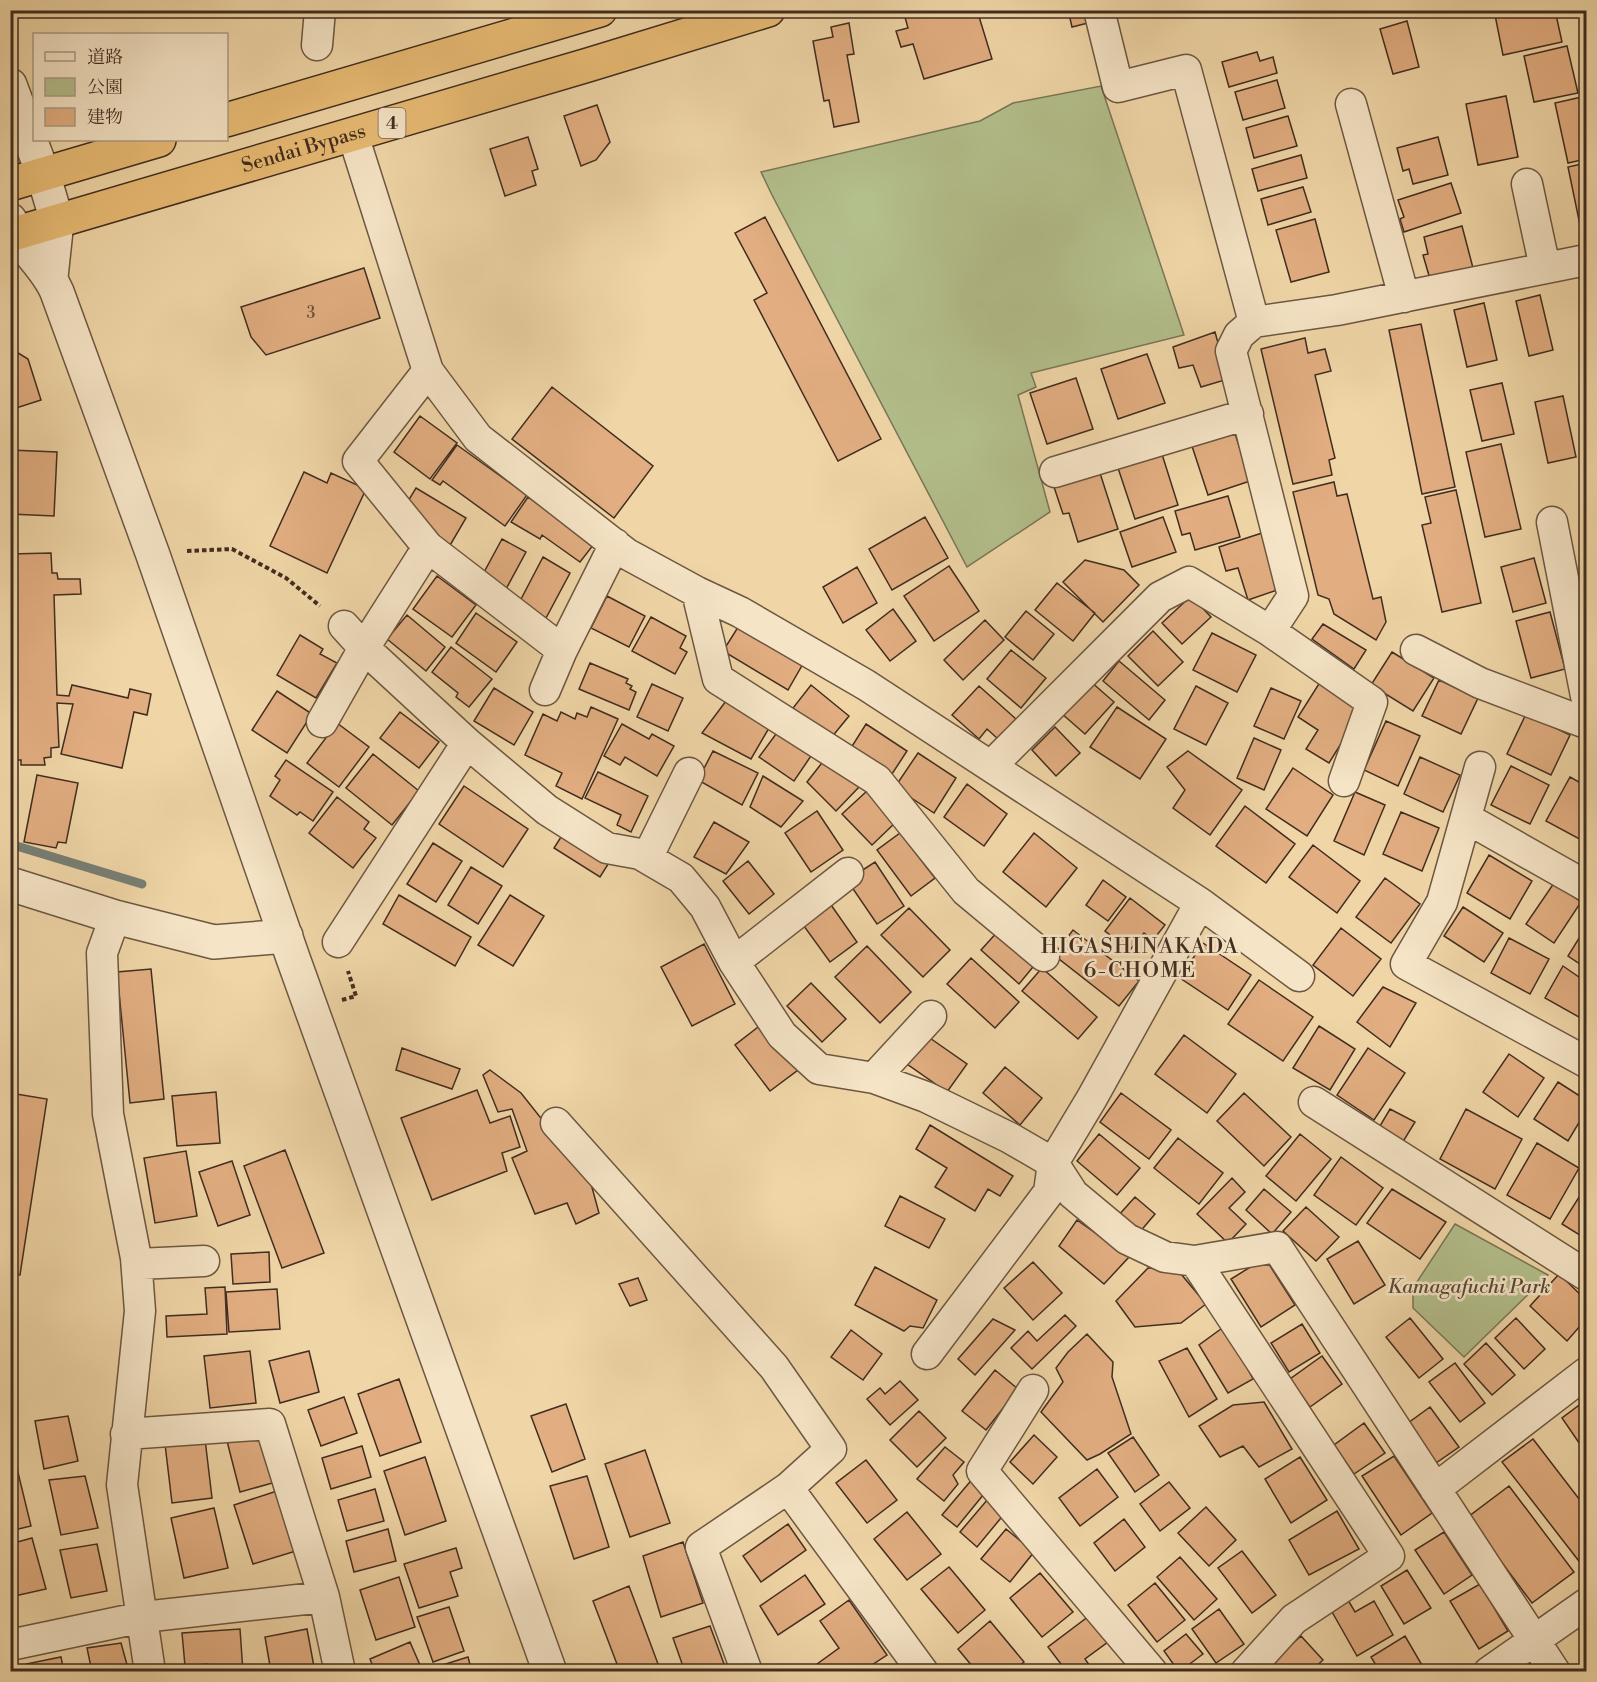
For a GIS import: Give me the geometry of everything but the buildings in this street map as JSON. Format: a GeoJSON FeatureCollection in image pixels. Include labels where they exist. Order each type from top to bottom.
{"type":"FeatureCollection","features":[{"type":"Feature","properties":{"kind":"highway"},"geometry":{"type":"LineString","coordinates":[[228,119],[600,10]]}},
{"type":"Feature","properties":{"kind":"highway","name":"Sendai Bypass"},"geometry":{"type":"LineString","coordinates":[[12,230],[57,221],[353,135],[768,10]]}},
{"type":"Feature","properties":{"kind":"highway"},"geometry":{"type":"LineString","coordinates":[[10,184],[156,141]]}},
{"type":"Feature","properties":{"kind":"street"},"geometry":{"type":"LineString","coordinates":[[317,45],[320,10]]}},
{"type":"Feature","properties":{"kind":"street"},"geometry":{"type":"LineString","coordinates":[[1099,10],[1118,87],[1186,70],[1254,322]]}},
{"type":"Feature","properties":{"kind":"street"},"geometry":{"type":"LineString","coordinates":[[10,85],[43,174],[57,221],[51,277]]}},
{"type":"Feature","properties":{"kind":"street"},"geometry":{"type":"LineString","coordinates":[[1351,104],[1404,297]]}},
{"type":"Feature","properties":{"kind":"street"},"geometry":{"type":"LineString","coordinates":[[353,135],[429,371],[478,438],[627,554],[697,592],[740,612],[866,685],[1200,903],[1299,975]]}},
{"type":"Feature","properties":{"kind":"street"},"geometry":{"type":"LineString","coordinates":[[1527,184],[1545,268]]}},
{"type":"Feature","properties":{"kind":"street"},"geometry":{"type":"LineString","coordinates":[[12,230],[51,277],[153,555],[286,936],[550,1671]]}},
{"type":"Feature","properties":{"kind":"street"},"geometry":{"type":"LineString","coordinates":[[1270,631],[1293,596],[1231,351],[1239,335],[1254,322],[1337,310],[1587,260]]}},
{"type":"Feature","properties":{"kind":"street"},"geometry":{"type":"LineString","coordinates":[[429,371],[358,460],[428,548],[562,650]]}},
{"type":"Feature","properties":{"kind":"street"},"geometry":{"type":"LineString","coordinates":[[1056,472],[1248,414]]}},
{"type":"Feature","properties":{"kind":"street"},"geometry":{"type":"LineString","coordinates":[[1552,522],[1587,696]]}},
{"type":"Feature","properties":{"kind":"street"},"geometry":{"type":"LineString","coordinates":[[545,690],[562,650],[615,544]]}},
{"type":"Feature","properties":{"kind":"street"},"geometry":{"type":"LineString","coordinates":[[322,722],[364,648],[428,548]]}},
{"type":"Feature","properties":{"kind":"street"},"geometry":{"type":"LineString","coordinates":[[991,766],[1160,597],[1189,582],[1270,631],[1372,702],[1344,781]]}},
{"type":"Feature","properties":{"kind":"street"},"geometry":{"type":"LineString","coordinates":[[697,592],[718,679],[877,780],[966,891],[1044,956]]}},
{"type":"Feature","properties":{"kind":"street"},"geometry":{"type":"LineString","coordinates":[[344,626],[364,648],[467,743],[557,816],[607,848],[640,854],[681,878],[705,907],[734,962],[782,1035],[819,1070],[874,1078],[926,1097],[1010,1138],[1053,1163],[1073,1194],[1127,1239],[1165,1257],[1195,1261],[1277,1247],[1555,1671]]}},
{"type":"Feature","properties":{"kind":"street"},"geometry":{"type":"LineString","coordinates":[[1416,650],[1480,683],[1587,723]]}},
{"type":"Feature","properties":{"kind":"street"},"geometry":{"type":"LineString","coordinates":[[338,942],[467,743]]}},
{"type":"Feature","properties":{"kind":"street"},"geometry":{"type":"LineString","coordinates":[[1480,767],[1442,902],[1406,964],[1587,1062]]}},
{"type":"Feature","properties":{"kind":"street"},"geometry":{"type":"LineString","coordinates":[[647,858],[688,773]]}},
{"type":"Feature","properties":{"kind":"street"},"geometry":{"type":"LineString","coordinates":[[1466,818],[1587,886]]}},
{"type":"Feature","properties":{"kind":"street"},"geometry":{"type":"LineString","coordinates":[[734,962],[848,873]]}},
{"type":"Feature","properties":{"kind":"street"},"geometry":{"type":"LineString","coordinates":[[10,884],[115,917],[214,942],[286,936]]}},
{"type":"Feature","properties":{"kind":"street"},"geometry":{"type":"LineString","coordinates":[[927,1354],[1048,1192],[1053,1163],[1092,1098],[1200,903]]}},
{"type":"Feature","properties":{"kind":"street"},"geometry":{"type":"LineString","coordinates":[[115,917],[102,953],[108,1114],[137,1264],[140,1311],[122,1485],[150,1671]]}},
{"type":"Feature","properties":{"kind":"street"},"geometry":{"type":"LineString","coordinates":[[874,1078],[930,1016]]}},
{"type":"Feature","properties":{"kind":"street"},"geometry":{"type":"LineString","coordinates":[[1314,1102],[1587,1275]]}},
{"type":"Feature","properties":{"kind":"street"},"geometry":{"type":"LineString","coordinates":[[556,1123],[774,1367],[831,1449],[788,1488],[701,1547],[747,1671]]}},
{"type":"Feature","properties":{"kind":"street"},"geometry":{"type":"LineString","coordinates":[[137,1264],[204,1261]]}},
{"type":"Feature","properties":{"kind":"street"},"geometry":{"type":"LineString","coordinates":[[1195,1261],[1389,1556],[1294,1618],[1245,1671]]}},
{"type":"Feature","properties":{"kind":"street"},"geometry":{"type":"LineString","coordinates":[[1435,1489],[1587,1373]]}},
{"type":"Feature","properties":{"kind":"street"},"geometry":{"type":"LineString","coordinates":[[1033,1390],[982,1471],[1152,1671]]}},
{"type":"Feature","properties":{"kind":"street"},"geometry":{"type":"LineString","coordinates":[[126,1434],[270,1424],[324,1597],[340,1671]]}},
{"type":"Feature","properties":{"kind":"street"},"geometry":{"type":"LineString","coordinates":[[788,1488],[923,1671]]}},
{"type":"Feature","properties":{"kind":"street"},"geometry":{"type":"LineString","coordinates":[[10,1645],[143,1617],[324,1597]]}},
{"type":"Feature","properties":{"kind":"street"},"geometry":{"type":"LineString","coordinates":[[1489,1671],[1587,1604]]}},
{"type":"Feature","properties":{"kind":"path"},"geometry":{"type":"LineString","coordinates":[[153,555],[232,549],[286,578],[344,626]]}},
{"type":"Feature","properties":{"kind":"path"},"geometry":{"type":"LineString","coordinates":[[338,942],[356,996],[341,1001]]}},
{"type":"Feature","properties":{"kind":"green space"},"geometry":{"type":"Polygon","coordinates":[[[1101,86],[1184,335],[1031,373],[1036,387],[1018,395],[1050,512],[967,567],[761,172],[980,121],[1013,103],[1101,86]]]}},
{"type":"Feature","properties":{"kind":"green space","name":"Kamagafuchi Park"},"geometry":{"type":"Polygon","coordinates":[[[1455,1224],[1548,1275],[1464,1357],[1413,1308],[1413,1288],[1455,1224]]]}},
{"type":"Feature","properties":{"kind":"waterway"},"geometry":{"type":"LineString","coordinates":[[10,844],[142,884]]}},
{"type":"Feature","properties":{"kind":"district","name":"HIGASHINAKADA 6-CHOME"},"geometry":{"type":"Point","coordinates":[1140,959]}}]}
